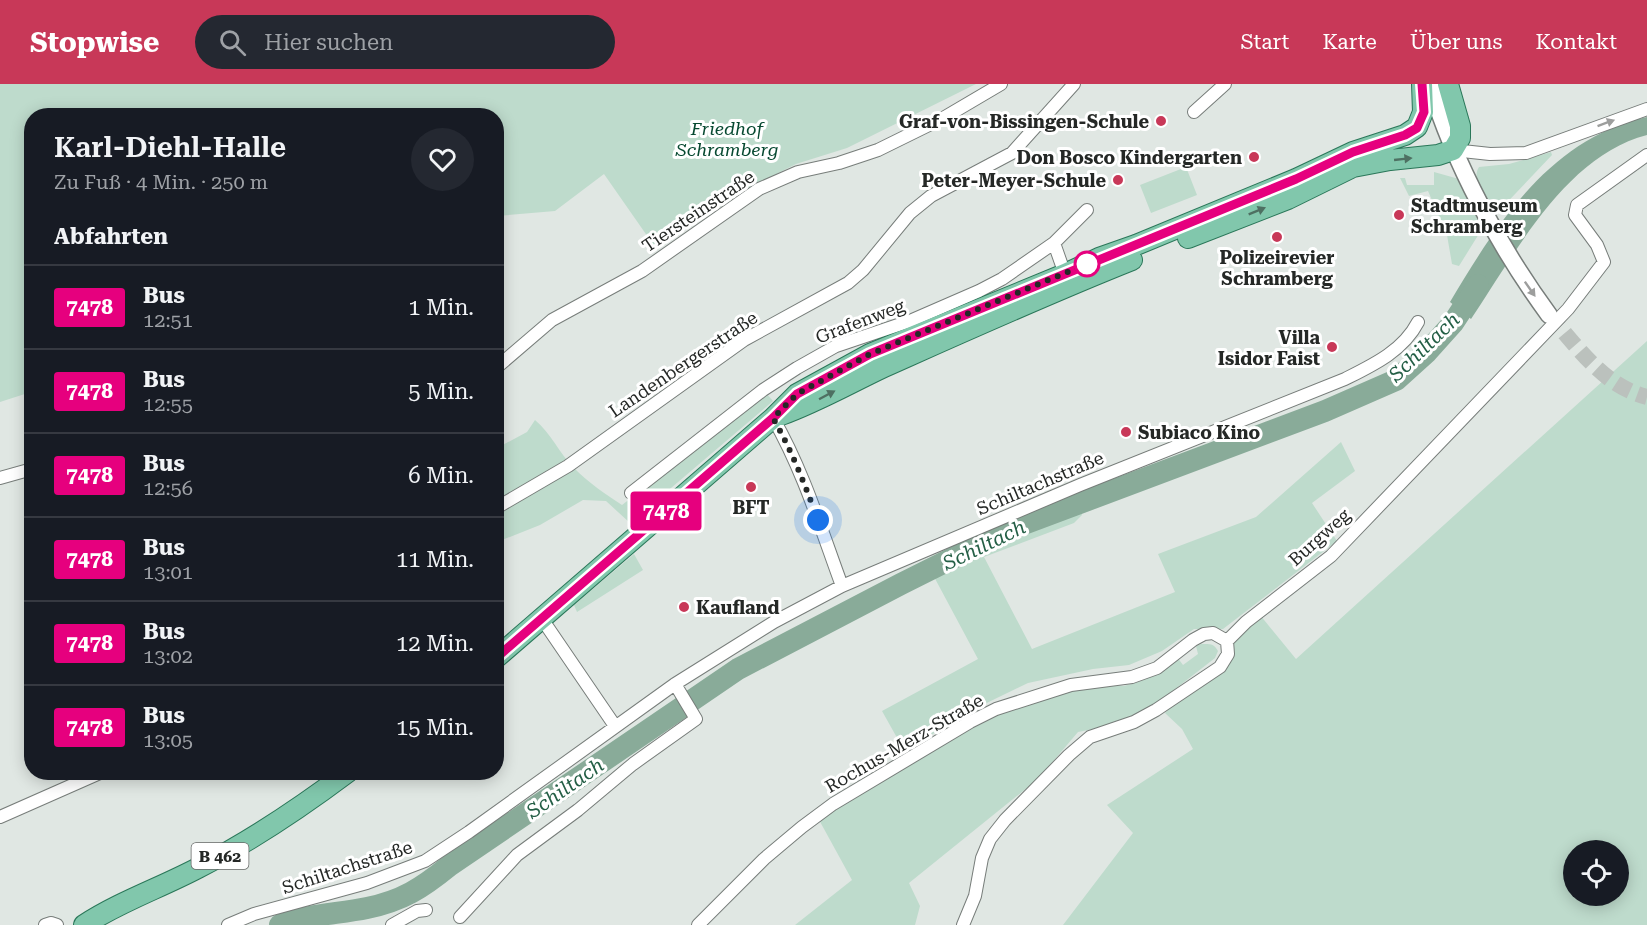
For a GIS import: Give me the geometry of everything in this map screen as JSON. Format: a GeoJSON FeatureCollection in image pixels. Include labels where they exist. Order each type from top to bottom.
{"type":"FeatureCollection","features":[{"type":"Feature","properties":{"kind":"main road"},"geometry":{"type":"LineString","coordinates":[[1067,280],[1099,258],[1286,183],[1353,152],[1405,135],[1417,128],[1424,112],[1422,84]]}},
{"type":"Feature","properties":{"kind":"main road"},"geometry":{"type":"LineString","coordinates":[[1430,84],[1453,150],[1513,262],[1549,315]]}},
{"type":"Feature","properties":{"kind":"main road"},"geometry":{"type":"LineString","coordinates":[[504,651],[773,418],[807,405],[1067,280],[1288,199],[1353,167],[1438,155],[1453,150],[1460,138],[1460,126],[1448,84]]}},
{"type":"Feature","properties":{"kind":"main road","name":"B 462"},"geometry":{"type":"LineString","coordinates":[[84,925],[106,910],[150,892],[256,837],[337,780]]}},
{"type":"Feature","properties":{"kind":"street","name":"Tiersteinstraße"},"geometry":{"type":"LineString","coordinates":[[504,361],[552,320],[642,271],[759,189],[798,172],[839,163],[878,150],[945,117],[1001,84]]}},
{"type":"Feature","properties":{"kind":"street","name":"Landenbergerstraße"},"geometry":{"type":"LineString","coordinates":[[504,503],[568,466],[744,340],[848,283],[863,270],[910,213],[931,196],[1012,153],[1074,84]]}},
{"type":"Feature","properties":{"kind":"street"},"geometry":{"type":"LineString","coordinates":[[1194,112],[1225,84]]}},
{"type":"Feature","properties":{"kind":"street"},"geometry":{"type":"LineString","coordinates":[[1453,150],[1490,154],[1526,153],[1647,109]]}},
{"type":"Feature","properties":{"kind":"street","name":"Burgweg"},"geometry":{"type":"LineString","coordinates":[[963,925],[975,896],[982,858],[990,839],[1005,820],[1090,737],[1134,722],[1220,667],[1228,654],[1227,641],[1246,622],[1331,556],[1568,309],[1604,262],[1598,245],[1575,215],[1577,205],[1647,155]]}},
{"type":"Feature","properties":{"kind":"street","name":"Grafenweg"},"geometry":{"type":"LineString","coordinates":[[631,493],[764,390],[797,368],[836,346],[910,321],[1002,279],[1054,243],[1087,210]]}},
{"type":"Feature","properties":{"kind":"street"},"geometry":{"type":"LineString","coordinates":[[1054,243],[1067,280]]}},
{"type":"Feature","properties":{"kind":"street","name":"Schiltachstraße"},"geometry":{"type":"LineString","coordinates":[[228,925],[254,914],[367,883],[425,861],[469,832],[615,726],[678,689],[774,622],[842,586],[1080,485],[1374,365],[1411,335],[1418,322]]}},
{"type":"Feature","properties":{"kind":"street"},"geometry":{"type":"LineString","coordinates":[[773,418],[800,472],[842,586]]}},
{"type":"Feature","properties":{"kind":"street"},"geometry":{"type":"LineString","coordinates":[[0,478],[24,471]]}},
{"type":"Feature","properties":{"kind":"street"},"geometry":{"type":"LineString","coordinates":[[542,619],[615,726]]}},
{"type":"Feature","properties":{"kind":"street","name":"Rochus-Merz-Straße"},"geometry":{"type":"LineString","coordinates":[[698,925],[764,859],[833,804],[970,722],[996,709],[1071,685],[1132,677],[1157,668],[1204,634],[1213,633],[1227,641]]}},
{"type":"Feature","properties":{"kind":"street"},"geometry":{"type":"LineString","coordinates":[[460,917],[517,855],[578,810],[633,764],[696,719],[678,689]]}},
{"type":"Feature","properties":{"kind":"street"},"geometry":{"type":"LineString","coordinates":[[0,817],[84,780]]}},
{"type":"Feature","properties":{"kind":"street"},"geometry":{"type":"LineString","coordinates":[[392,925],[417,911],[426,910]]}},
{"type":"Feature","properties":{"kind":"street"},"geometry":{"type":"LineString","coordinates":[[45,925],[51,923],[57,925]]}},
{"type":"Feature","properties":{"kind":"green space","name":"Friedhof Schramberg"},"geometry":{"type":"Polygon","coordinates":[[[0,84],[976,84],[847,148],[796,164],[717,204],[657,250],[604,174],[555,211],[504,215],[504,108],[24,108],[24,394],[0,402],[0,84]]]}},
{"type":"Feature","properties":{"kind":"green space"},"geometry":{"type":"Polygon","coordinates":[[[1551,152],[1552,155],[1496,214],[1478,185],[1479,167],[1509,164],[1551,152]]]}},
{"type":"Feature","properties":{"kind":"green space"},"geometry":{"type":"Polygon","coordinates":[[[1186,167],[1197,195],[1151,213],[1140,185],[1186,167]]]}},
{"type":"Feature","properties":{"kind":"green space"},"geometry":{"type":"Polygon","coordinates":[[[1434,172],[1459,179],[1482,229],[1459,266],[1452,264],[1447,235],[1428,191],[1409,196],[1400,178],[1405,178],[1407,185],[1434,185],[1434,172]]]}},
{"type":"Feature","properties":{"kind":"green space"},"geometry":{"type":"Polygon","coordinates":[[[1647,341],[1647,925],[1063,925],[1133,833],[1107,805],[1193,749],[1182,729],[1165,713],[1195,687],[1224,670],[1231,658],[1234,638],[1260,615],[1296,659],[1647,341]]]}},
{"type":"Feature","properties":{"kind":"green space"},"geometry":{"type":"Polygon","coordinates":[[[766,393],[773,401],[630,523],[606,501],[583,500],[540,525],[504,539],[504,444],[527,432],[535,420],[574,468],[622,505],[766,393]]]}},
{"type":"Feature","properties":{"kind":"green space"},"geometry":{"type":"Polygon","coordinates":[[[1341,442],[1355,471],[1312,503],[1337,541],[1223,629],[1194,629],[1162,651],[1129,665],[1093,669],[1028,683],[962,715],[905,752],[882,711],[978,659],[932,573],[1017,533],[1081,509],[1082,515],[1074,523],[984,557],[1032,649],[1175,592],[1158,554],[1256,517],[1341,442]]]}},
{"type":"Feature","properties":{"kind":"green space"},"geometry":{"type":"Polygon","coordinates":[[[634,554],[643,570],[577,612],[574,605],[634,554]]]}},
{"type":"Feature","properties":{"kind":"green space"},"geometry":{"type":"Polygon","coordinates":[[[1211,644],[1215,647],[1218,651],[1215,658],[1156,704],[1123,723],[1078,732],[1038,779],[909,883],[920,906],[915,925],[795,925],[852,880],[818,818],[968,726],[1055,690],[1103,685],[1124,686],[1138,682],[1148,678],[1177,657],[1183,665],[1198,654],[1196,646],[1211,644]]]}},
{"type":"Feature","properties":{"kind":"shaded area"},"geometry":{"type":"Polygon","coordinates":[[[1647,117],[1647,135],[1618,146],[1591,163],[1545,210],[1471,319],[1450,302],[1508,214],[1555,164],[1582,144],[1613,128],[1647,117]]]}},
{"type":"Feature","properties":{"kind":"waterway","name":"Schiltach"},"geometry":{"type":"LineString","coordinates":[[280,925],[312,916],[379,905],[411,893],[738,669],[1013,528],[1325,411],[1396,380],[1427,352],[1453,323],[1478,285]]}},
{"type":"Feature","properties":{"kind":"tunnel"},"geometry":{"type":"LineString","coordinates":[[1549,315],[1604,375],[1631,392],[1647,397]]}},
{"type":"Feature","properties":{"kind":"bus line","name":"7478"},"geometry":{"type":"LineString","coordinates":[[504,651],[773,418],[797,394],[870,354],[1296,179],[1353,152],[1405,135],[1417,128],[1424,112],[1422,84]]}},
{"type":"Feature","properties":{"kind":"place","name":"Graf-von-Bissingen-Schule"},"geometry":{"type":"Point","coordinates":[1161,121]}},
{"type":"Feature","properties":{"kind":"place","name":"Don Bosco Kindergarten"},"geometry":{"type":"Point","coordinates":[1254,157]}},
{"type":"Feature","properties":{"kind":"place","name":"Peter-Meyer-Schule"},"geometry":{"type":"Point","coordinates":[1118,180]}},
{"type":"Feature","properties":{"kind":"place","name":"Stadtmuseum Schramberg"},"geometry":{"type":"Point","coordinates":[1399,215]}},
{"type":"Feature","properties":{"kind":"place","name":"Polizeirevier Schramberg"},"geometry":{"type":"Point","coordinates":[1277,237]}},
{"type":"Feature","properties":{"kind":"place","name":"Villa Isidor Faist"},"geometry":{"type":"Point","coordinates":[1332,347]}},
{"type":"Feature","properties":{"kind":"place","name":"Subiaco Kino"},"geometry":{"type":"Point","coordinates":[1126,432]}},
{"type":"Feature","properties":{"kind":"place","name":"BFT"},"geometry":{"type":"Point","coordinates":[751,487]}},
{"type":"Feature","properties":{"kind":"place","name":"Kaufland"},"geometry":{"type":"Point","coordinates":[684,607]}},
{"type":"Feature","properties":{"kind":"route"},"geometry":{"type":"LineString","coordinates":[[818,520],[786,440],[773,418],[797,394],[870,354],[1087,264]]}}]}
